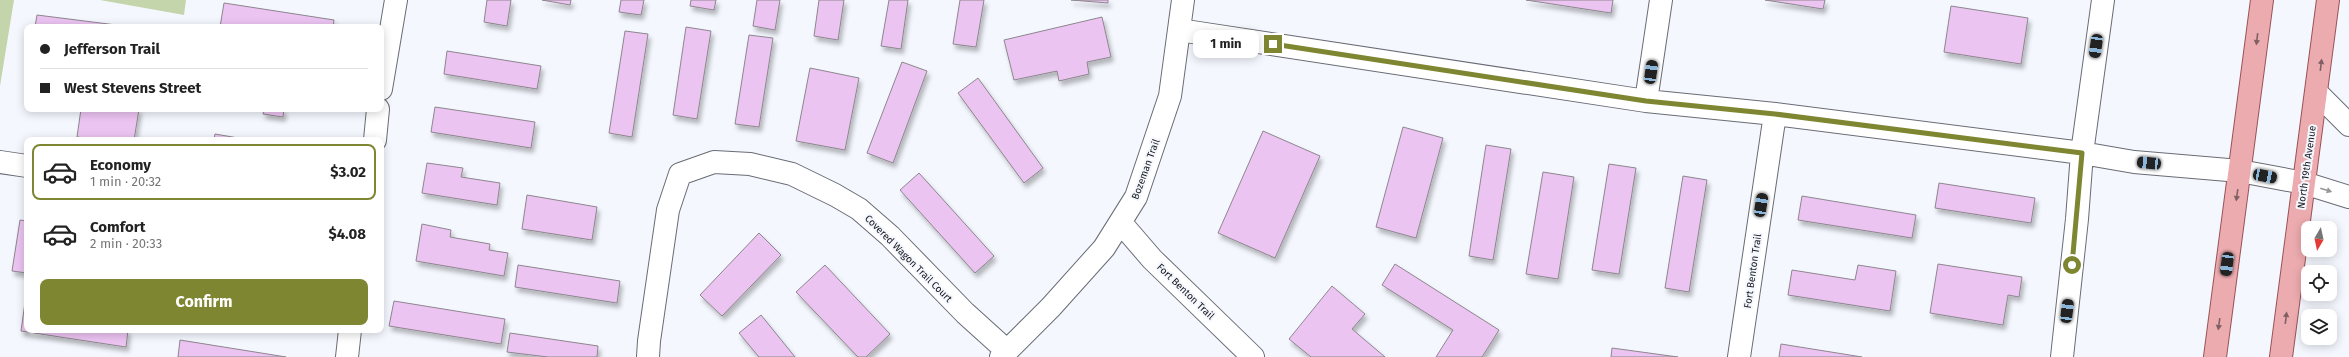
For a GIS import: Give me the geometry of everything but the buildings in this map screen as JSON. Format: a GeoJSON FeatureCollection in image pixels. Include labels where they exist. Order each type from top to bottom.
{"type":"FeatureCollection","features":[{"type":"Feature","properties":{"kind":"main road"},"geometry":{"type":"LineString","coordinates":[[2215,357],[2262,0]]}},
{"type":"Feature","properties":{"kind":"main road","name":"North 19th Avenue"},"geometry":{"type":"LineString","coordinates":[[2281,357],[2317,93],[2328,0]]}},
{"type":"Feature","properties":{"kind":"street"},"geometry":{"type":"LineString","coordinates":[[384,71],[396,0]]}},
{"type":"Feature","properties":{"kind":"street","name":"Bozeman Trail"},"geometry":{"type":"LineString","coordinates":[[1004,354],[1098,254],[1121,223],[1136,197],[1170,96],[1183,0]]}},
{"type":"Feature","properties":{"kind":"street"},"geometry":{"type":"LineString","coordinates":[[1646,101],[1661,0]]}},
{"type":"Feature","properties":{"kind":"street"},"geometry":{"type":"LineString","coordinates":[[2062,357],[2077,219],[2082,153],[2103,0]]}},
{"type":"Feature","properties":{"kind":"street"},"geometry":{"type":"LineString","coordinates":[[1179,30],[1646,101],[1775,114],[2082,153],[2134,162],[2240,172],[2304,183],[2349,197]]}},
{"type":"Feature","properties":{"kind":"street"},"geometry":{"type":"LineString","coordinates":[[2317,93],[2349,125]]}},
{"type":"Feature","properties":{"kind":"street"},"geometry":{"type":"LineString","coordinates":[[374,137],[378,112]]}},
{"type":"Feature","properties":{"kind":"street","name":"Fort Benton Trail"},"geometry":{"type":"LineString","coordinates":[[1739,357],[1775,114]]}},
{"type":"Feature","properties":{"kind":"street"},"geometry":{"type":"LineString","coordinates":[[0,162],[24,166]]}},
{"type":"Feature","properties":{"kind":"street","name":"Covered Wagon Trail Court"},"geometry":{"type":"LineString","coordinates":[[648,357],[668,210],[680,174],[714,162],[750,164],[792,174],[859,209],[890,236],[1004,354]]}},
{"type":"Feature","properties":{"kind":"street","name":"Fort Benton Trail"},"geometry":{"type":"LineString","coordinates":[[1121,223],[1152,259],[1253,357]]}},
{"type":"Feature","properties":{"kind":"street"},"geometry":{"type":"LineString","coordinates":[[347,357],[350,333]]}},
{"type":"Feature","properties":{"kind":"green space"},"geometry":{"type":"Polygon","coordinates":[[[0,0],[14,0],[0,86],[0,0]]]}},
{"type":"Feature","properties":{"kind":"green space"},"geometry":{"type":"Polygon","coordinates":[[[100,0],[186,0],[184,15],[100,0]]]}},
{"type":"Feature","properties":{"kind":"route"},"geometry":{"type":"LineString","coordinates":[[1273,44],[1646,101],[1775,114],[2082,153],[2072,265]]}}]}
